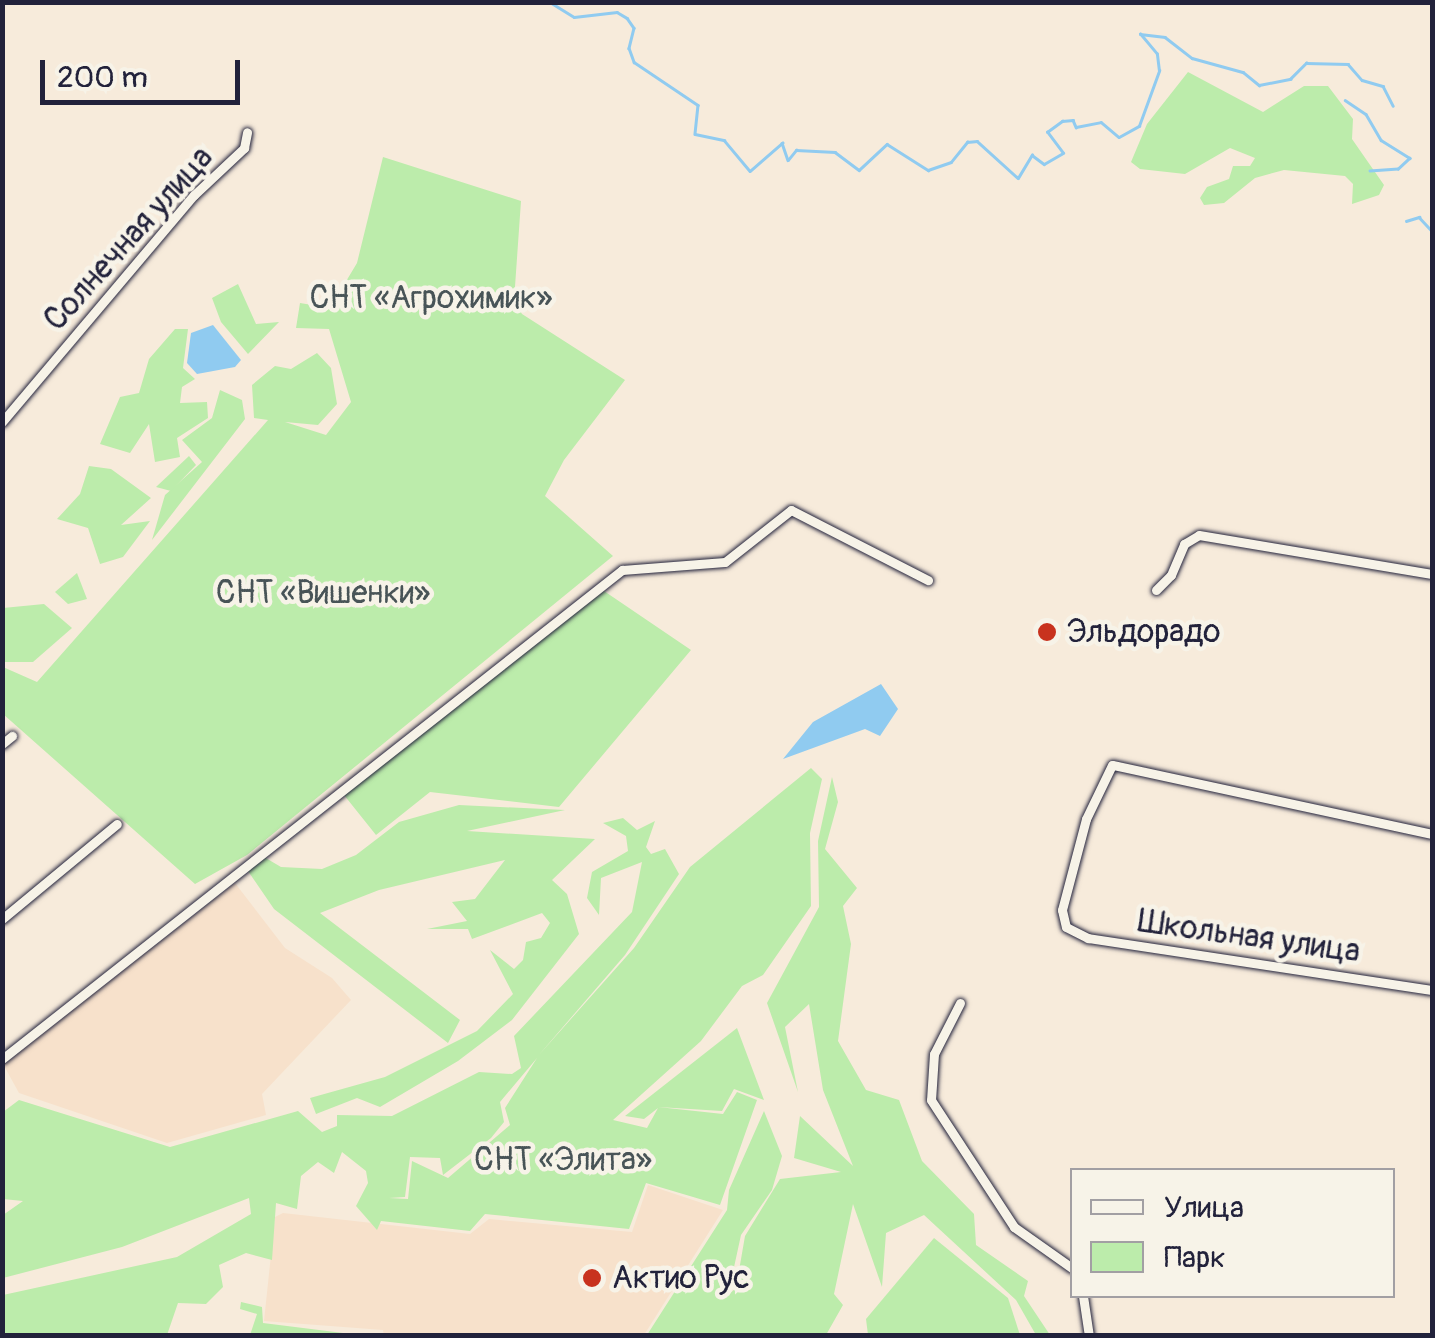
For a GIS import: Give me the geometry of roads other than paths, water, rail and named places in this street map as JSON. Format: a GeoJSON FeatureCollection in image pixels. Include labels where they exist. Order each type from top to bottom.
{"type":"FeatureCollection","features":[{"type":"Feature","properties":{"kind":"street","name":"Солнечная улица"},"geometry":{"type":"LineString","coordinates":[[2,422],[194,196],[244,148],[248,132]]}},
{"type":"Feature","properties":{"kind":"street"},"geometry":{"type":"LineString","coordinates":[[2,1059],[622,570],[726,562],[791,510],[928,580]]}},
{"type":"Feature","properties":{"kind":"street"},"geometry":{"type":"LineString","coordinates":[[1156,590],[1171,575],[1184,544],[1199,535],[1432,574]]}},
{"type":"Feature","properties":{"kind":"street"},"geometry":{"type":"LineString","coordinates":[[2,744],[12,736]]}},
{"type":"Feature","properties":{"kind":"street","name":"Школьная улица"},"geometry":{"type":"LineString","coordinates":[[1432,834],[1112,765],[1086,819],[1062,904],[1063,924],[1106,941],[1432,990]]}},
{"type":"Feature","properties":{"kind":"street"},"geometry":{"type":"LineString","coordinates":[[2,918],[117,824]]}},
{"type":"Feature","properties":{"kind":"street"},"geometry":{"type":"LineString","coordinates":[[960,1003],[934,1054],[929,1094],[1022,1235],[1070,1267]]}},
{"type":"Feature","properties":{"kind":"street"},"geometry":{"type":"LineString","coordinates":[[1083,1298],[1089,1336]]}},
{"type":"Feature","properties":{"kind":"water"},"geometry":{"type":"Polygon","coordinates":[[[213,325],[241,360],[235,367],[197,374],[187,363],[191,333],[213,325]]]}},
{"type":"Feature","properties":{"kind":"water"},"geometry":{"type":"Polygon","coordinates":[[[881,684],[898,709],[880,736],[865,729],[783,759],[813,722],[881,684]]]}},
{"type":"Feature","properties":{"kind":"waterway"},"geometry":{"type":"LineString","coordinates":[[480,2],[497,2]]}},
{"type":"Feature","properties":{"kind":"waterway"},"geometry":{"type":"LineString","coordinates":[[550,2],[574,17],[617,12],[627,18],[634,28],[629,48],[634,62],[698,105],[695,134],[724,140],[750,171],[782,143],[788,160],[796,150],[835,152],[859,170],[887,144],[928,170],[951,162],[967,142],[977,141],[1018,178],[1032,155],[1044,164],[1063,153],[1047,132],[1062,121],[1073,120],[1076,127],[1101,122],[1119,137],[1139,126],[1159,71],[1157,54],[1140,34],[1165,37],[1192,58],[1243,72],[1259,85],[1290,79],[1306,63],[1348,64],[1362,80],[1383,86],[1393,106]]}},
{"type":"Feature","properties":{"kind":"waterway"},"geometry":{"type":"LineString","coordinates":[[1345,100],[1366,114],[1381,140],[1410,158],[1398,169],[1370,171]]}},
{"type":"Feature","properties":{"kind":"waterway"},"geometry":{"type":"LineString","coordinates":[[1406,221],[1419,217],[1432,231]]}},
{"type":"Feature","properties":{"kind":"place","name":"Эльдорадо"},"geometry":{"type":"Point","coordinates":[1047,632]}},
{"type":"Feature","properties":{"kind":"place","name":"Актио Рус"},"geometry":{"type":"Point","coordinates":[592,1278]}},
{"type":"Feature","properties":{"kind":"park label","name":"СНТ «Агрохимик»"},"geometry":{"type":"Point","coordinates":[431,298]}},
{"type":"Feature","properties":{"kind":"park label","name":"СНТ «Вишенки»"},"geometry":{"type":"Point","coordinates":[323,593]}},
{"type":"Feature","properties":{"kind":"park label","name":"СНТ «Элита»"},"geometry":{"type":"Point","coordinates":[563,1160]}}]}
